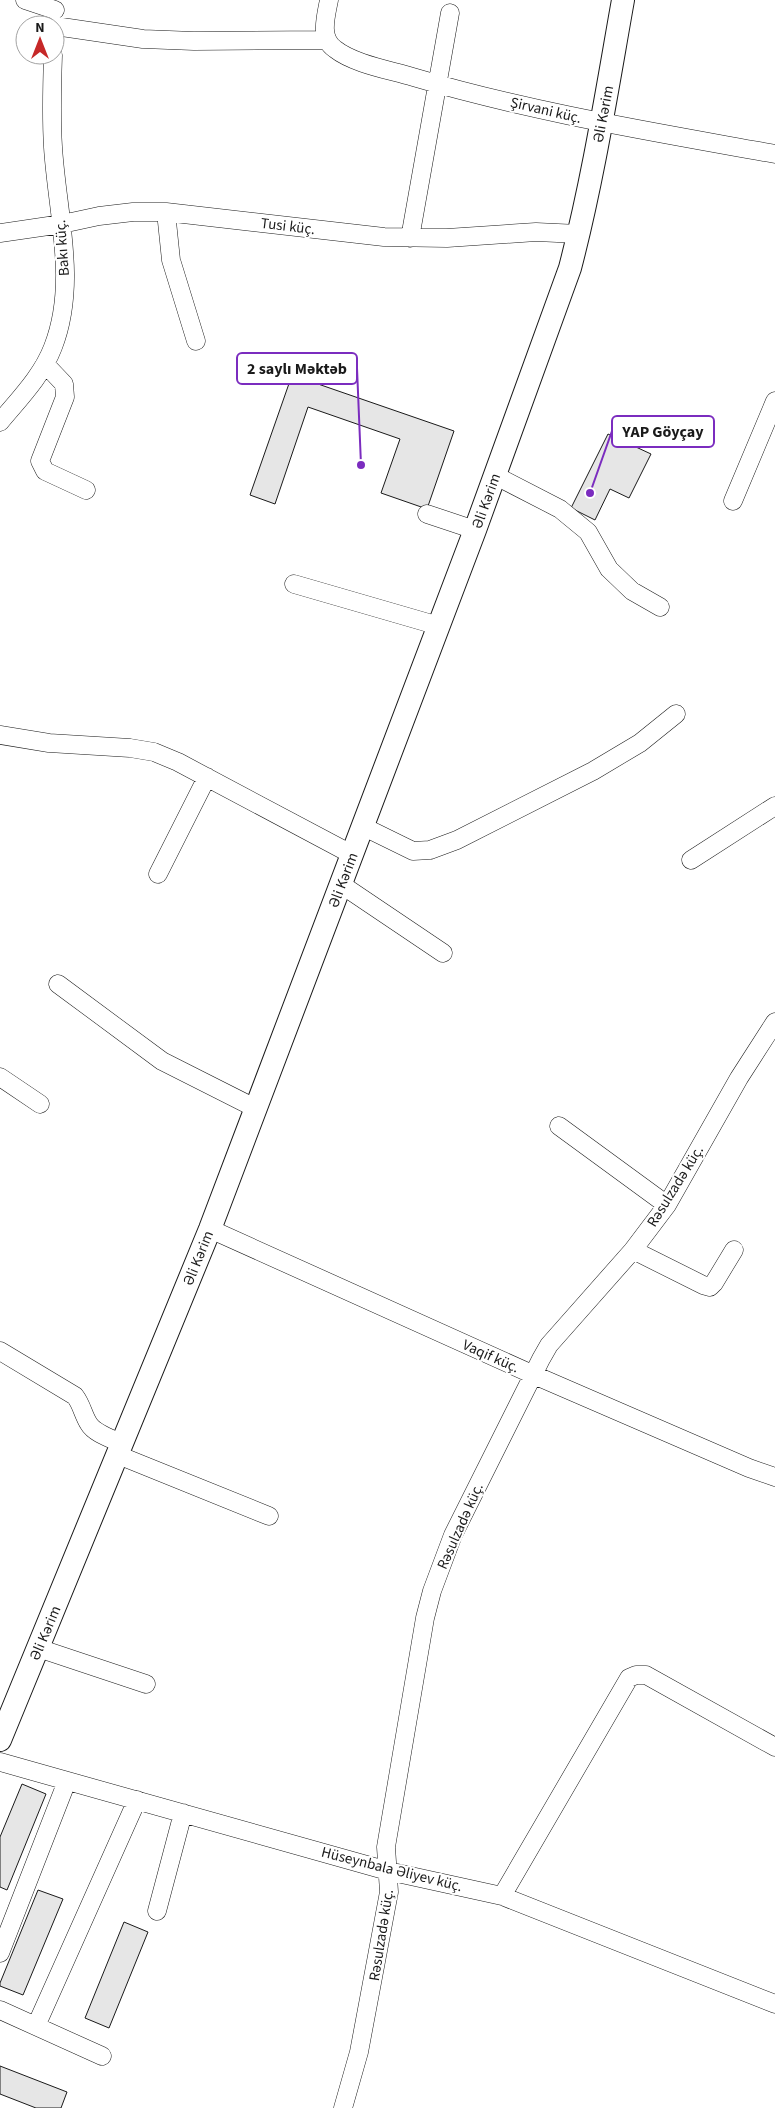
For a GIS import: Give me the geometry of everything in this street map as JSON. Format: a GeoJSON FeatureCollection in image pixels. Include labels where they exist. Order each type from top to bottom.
{"type":"FeatureCollection","features":[{"type":"Feature","properties":{"kind":"main road","name":"Əli Kərim"},"geometry":{"type":"LineString","coordinates":[[0,1740],[210,1229],[496,476],[570,268],[602,123],[623,0]]}},
{"type":"Feature","properties":{"kind":"street"},"geometry":{"type":"LineString","coordinates":[[25,0],[55,15]]}},
{"type":"Feature","properties":{"kind":"street"},"geometry":{"type":"LineString","coordinates":[[65,18],[142,39],[194,41],[327,40],[324,26],[329,0]]}},
{"type":"Feature","properties":{"kind":"street"},"geometry":{"type":"LineString","coordinates":[[410,238],[450,13]]}},
{"type":"Feature","properties":{"kind":"street","name":"Şirvani küç."},"geometry":{"type":"LineString","coordinates":[[327,40],[334,49],[364,62],[438,84],[602,123],[775,154]]}},
{"type":"Feature","properties":{"kind":"street","name":"Bakı küç."},"geometry":{"type":"LineString","coordinates":[[0,422],[33,382],[45,364],[53,347],[64,298],[65,262],[53,146],[53,65]]}},
{"type":"Feature","properties":{"kind":"street","name":"Tusi küç."},"geometry":{"type":"LineString","coordinates":[[0,233],[62,224],[99,216],[133,212],[166,212],[384,238],[446,238],[536,232],[579,234]]}},
{"type":"Feature","properties":{"kind":"street"},"geometry":{"type":"LineString","coordinates":[[166,212],[171,260],[196,341]]}},
{"type":"Feature","properties":{"kind":"street"},"geometry":{"type":"LineString","coordinates":[[45,364],[64,384],[65,397],[40,461],[45,471],[86,490]]}},
{"type":"Feature","properties":{"kind":"street"},"geometry":{"type":"LineString","coordinates":[[733,502],[775,401]]}},
{"type":"Feature","properties":{"kind":"street"},"geometry":{"type":"LineString","coordinates":[[496,476],[560,509],[588,532],[609,569],[632,591],[660,607]]}},
{"type":"Feature","properties":{"kind":"street"},"geometry":{"type":"LineString","coordinates":[[427,514],[475,530]]}},
{"type":"Feature","properties":{"kind":"street"},"geometry":{"type":"LineString","coordinates":[[294,584],[439,626]]}},
{"type":"Feature","properties":{"kind":"street"},"geometry":{"type":"LineString","coordinates":[[364,827],[413,851],[430,850],[458,840],[593,771],[640,743],[676,714]]}},
{"type":"Feature","properties":{"kind":"street"},"geometry":{"type":"LineString","coordinates":[[0,735],[49,743],[130,748],[154,752],[207,777],[353,855]]}},
{"type":"Feature","properties":{"kind":"street"},"geometry":{"type":"LineString","coordinates":[[158,874],[207,777]]}},
{"type":"Feature","properties":{"kind":"street"},"geometry":{"type":"LineString","coordinates":[[691,860],[775,806]]}},
{"type":"Feature","properties":{"kind":"street"},"geometry":{"type":"LineString","coordinates":[[342,885],[443,953]]}},
{"type":"Feature","properties":{"kind":"street"},"geometry":{"type":"LineString","coordinates":[[58,984],[162,1061],[256,1109]]}},
{"type":"Feature","properties":{"kind":"street","name":"Rəsulzadə küç."},"geometry":{"type":"LineString","coordinates":[[343,2108],[359,2052],[389,1892],[386,1847],[425,1618],[432,1591],[453,1535],[549,1345],[633,1250],[667,1205],[739,1078],[775,1022]]}},
{"type":"Feature","properties":{"kind":"street"},"geometry":{"type":"LineString","coordinates":[[0,1077],[40,1104]]}},
{"type":"Feature","properties":{"kind":"street"},"geometry":{"type":"LineString","coordinates":[[559,1126],[667,1205]]}},
{"type":"Feature","properties":{"kind":"street","name":"Vaqif küç."},"geometry":{"type":"LineString","coordinates":[[210,1229],[534,1376],[749,1468],[775,1477]]}},
{"type":"Feature","properties":{"kind":"street"},"geometry":{"type":"LineString","coordinates":[[633,1250],[710,1287],[714,1284],[734,1250]]}},
{"type":"Feature","properties":{"kind":"street"},"geometry":{"type":"LineString","coordinates":[[0,1351],[75,1396],[89,1425],[121,1449],[270,1516]]}},
{"type":"Feature","properties":{"kind":"street"},"geometry":{"type":"LineString","coordinates":[[38,1648],[146,1684]]}},
{"type":"Feature","properties":{"kind":"street"},"geometry":{"type":"LineString","coordinates":[[502,1896],[629,1678],[636,1675],[646,1675],[775,1747]]}},
{"type":"Feature","properties":{"kind":"street","name":"Hüseynbala Əliyev küç."},"geometry":{"type":"LineString","coordinates":[[0,1762],[388,1871],[502,1896],[775,2004]]}},
{"type":"Feature","properties":{"kind":"street"},"geometry":{"type":"LineString","coordinates":[[0,1953],[67,1781]]}},
{"type":"Feature","properties":{"kind":"street"},"geometry":{"type":"LineString","coordinates":[[36,2026],[137,1800]]}},
{"type":"Feature","properties":{"kind":"street"},"geometry":{"type":"LineString","coordinates":[[157,1911],[183,1813]]}},
{"type":"Feature","properties":{"kind":"street"},"geometry":{"type":"LineString","coordinates":[[0,2010],[102,2056]]}},
{"type":"Feature","properties":{"kind":"building"},"geometry":{"type":"Polygon","coordinates":[[[292,375],[454,431],[427,509],[381,493],[400,439],[308,407],[275,504],[250,495],[292,375]]]}},
{"type":"Feature","properties":{"kind":"building"},"geometry":{"type":"Polygon","coordinates":[[[608,434],[651,454],[629,498],[610,489],[595,520],[571,508],[608,434]]]}},
{"type":"Feature","properties":{"kind":"building"},"geometry":{"type":"Polygon","coordinates":[[[22,1784],[46,1794],[7,1890],[0,1887],[0,1837],[22,1784]]]}},
{"type":"Feature","properties":{"kind":"building"},"geometry":{"type":"Polygon","coordinates":[[[38,1890],[63,1899],[23,1995],[0,1986],[0,1983],[38,1890]]]}},
{"type":"Feature","properties":{"kind":"building"},"geometry":{"type":"Polygon","coordinates":[[[124,1922],[148,1932],[109,2028],[85,2018],[124,1922]]]}},
{"type":"Feature","properties":{"kind":"building"},"geometry":{"type":"Polygon","coordinates":[[[0,2066],[67,2092],[61,2108],[36,2108],[0,2094],[0,2066]]]}},
{"type":"Feature","properties":{"kind":"place","name":"2 saylı Məktəb"},"geometry":{"type":"Point","coordinates":[361,465]}},
{"type":"Feature","properties":{"kind":"place","name":"YAP Göyçay"},"geometry":{"type":"Point","coordinates":[590,493]}}]}
